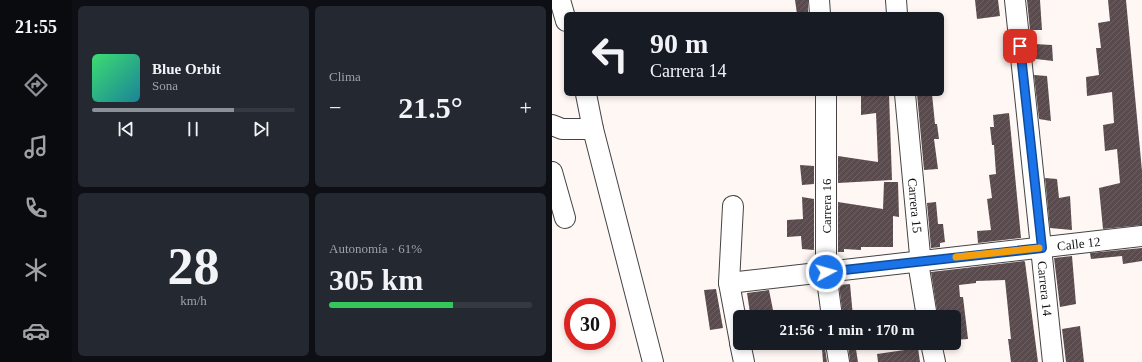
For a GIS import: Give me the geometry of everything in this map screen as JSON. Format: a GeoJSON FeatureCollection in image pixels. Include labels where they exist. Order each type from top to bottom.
{"type":"FeatureCollection","features":[{"type":"Feature","properties":{"kind":"street"},"geometry":{"type":"LineString","coordinates":[[560,0],[564,13]]}},
{"type":"Feature","properties":{"kind":"street"},"geometry":{"type":"LineString","coordinates":[[819,0],[820,12]]}},
{"type":"Feature","properties":{"kind":"street"},"geometry":{"type":"LineString","coordinates":[[896,0],[897,12]]}},
{"type":"Feature","properties":{"kind":"street","name":"Carrera 14"},"geometry":{"type":"LineString","coordinates":[[1015,0],[1053,362]]}},
{"type":"Feature","properties":{"kind":"street"},"geometry":{"type":"LineString","coordinates":[[586,96],[653,362]]}},
{"type":"Feature","properties":{"kind":"street","name":"Carrera 16"},"geometry":{"type":"LineString","coordinates":[[826,96],[826,272],[831,310]]}},
{"type":"Feature","properties":{"kind":"street","name":"Carrera 15"},"geometry":{"type":"LineString","coordinates":[[905,96],[920,255],[918,262],[926,310]]}},
{"type":"Feature","properties":{"kind":"street"},"geometry":{"type":"LineString","coordinates":[[552,125],[562,129],[594,130]]}},
{"type":"Feature","properties":{"kind":"street"},"geometry":{"type":"LineString","coordinates":[[552,172],[565,218]]}},
{"type":"Feature","properties":{"kind":"street"},"geometry":{"type":"LineString","coordinates":[[733,206],[729,283],[734,310]]}},
{"type":"Feature","properties":{"kind":"street","name":"Calle 12"},"geometry":{"type":"LineString","coordinates":[[729,283],[1142,236]]}},
{"type":"Feature","properties":{"kind":"street"},"geometry":{"type":"LineString","coordinates":[[742,350],[744,362]]}},
{"type":"Feature","properties":{"kind":"street"},"geometry":{"type":"LineString","coordinates":[[837,350],[839,362]]}},
{"type":"Feature","properties":{"kind":"street"},"geometry":{"type":"LineString","coordinates":[[933,350],[934,362]]}},
{"type":"Feature","properties":{"kind":"building"},"geometry":{"type":"Polygon","coordinates":[[[795,0],[808,0],[808,12],[797,12],[795,0]]]}},
{"type":"Feature","properties":{"kind":"building"},"geometry":{"type":"Polygon","coordinates":[[[975,0],[998,0],[1000,16],[977,19],[975,0]]]}},
{"type":"Feature","properties":{"kind":"building"},"geometry":{"type":"Polygon","coordinates":[[[1027,0],[1040,0],[1042,30],[1030,30],[1027,0]]]}},
{"type":"Feature","properties":{"kind":"building"},"geometry":{"type":"Polygon","coordinates":[[[1108,0],[1126,0],[1142,171],[1142,225],[1103,229],[1099,188],[1120,183],[1117,149],[1105,151],[1103,125],[1114,123],[1112,92],[1087,96],[1086,77],[1099,75],[1096,48],[1101,48],[1098,23],[1110,21],[1108,0]]]}},
{"type":"Feature","properties":{"kind":"building"},"geometry":{"type":"Polygon","coordinates":[[[1034,44],[1052,45],[1053,61],[1036,59],[1034,44]]]}},
{"type":"Feature","properties":{"kind":"building"},"geometry":{"type":"Polygon","coordinates":[[[1034,75],[1047,76],[1051,121],[1039,119],[1034,75]]]}},
{"type":"Feature","properties":{"kind":"building"},"geometry":{"type":"Polygon","coordinates":[[[861,96],[889,96],[892,180],[838,183],[838,156],[878,162],[876,113],[861,115],[861,96]]]}},
{"type":"Feature","properties":{"kind":"building"},"geometry":{"type":"Polygon","coordinates":[[[917,96],[932,96],[935,124],[937,124],[939,139],[934,139],[938,169],[924,170],[917,96]]]}},
{"type":"Feature","properties":{"kind":"building"},"geometry":{"type":"Polygon","coordinates":[[[1009,113],[1021,238],[978,243],[977,231],[991,230],[987,199],[992,198],[989,175],[996,174],[994,145],[992,145],[990,127],[994,127],[993,115],[1009,113]]]}},
{"type":"Feature","properties":{"kind":"building"},"geometry":{"type":"Polygon","coordinates":[[[800,165],[814,166],[814,184],[802,185],[800,165]]]}},
{"type":"Feature","properties":{"kind":"building"},"geometry":{"type":"Polygon","coordinates":[[[1045,178],[1057,179],[1059,198],[1070,196],[1072,230],[1050,228],[1045,178]]]}},
{"type":"Feature","properties":{"kind":"building"},"geometry":{"type":"Polygon","coordinates":[[[884,182],[898,182],[899,217],[893,216],[893,247],[861,247],[861,250],[844,249],[844,252],[838,252],[838,202],[883,209],[884,182]]]}},
{"type":"Feature","properties":{"kind":"building"},"geometry":{"type":"Polygon","coordinates":[[[802,197],[814,199],[814,250],[802,249],[801,236],[787,237],[787,220],[803,219],[802,197]]]}},
{"type":"Feature","properties":{"kind":"building"},"geometry":{"type":"Polygon","coordinates":[[[936,202],[938,224],[943,224],[945,242],[940,243],[940,247],[931,248],[927,203],[936,202]]]}},
{"type":"Feature","properties":{"kind":"building"},"geometry":{"type":"Polygon","coordinates":[[[1142,248],[1142,261],[1123,264],[1122,256],[1091,259],[1090,253],[1142,248]]]}},
{"type":"Feature","properties":{"kind":"building"},"geometry":{"type":"Polygon","coordinates":[[[1072,256],[1076,304],[1060,307],[1054,258],[1072,256]]]}},
{"type":"Feature","properties":{"kind":"building"},"geometry":{"type":"Polygon","coordinates":[[[1024,261],[1038,362],[1011,362],[1008,339],[1011,339],[1005,280],[976,281],[976,283],[959,285],[960,297],[963,297],[968,339],[961,340],[961,310],[937,310],[931,272],[1024,261]]]}},
{"type":"Feature","properties":{"kind":"building"},"geometry":{"type":"Polygon","coordinates":[[[850,284],[852,310],[842,310],[839,285],[850,284]]]}},
{"type":"Feature","properties":{"kind":"building"},"geometry":{"type":"Polygon","coordinates":[[[716,289],[723,328],[710,330],[704,290],[716,289]]]}},
{"type":"Feature","properties":{"kind":"building"},"geometry":{"type":"Polygon","coordinates":[[[769,290],[773,310],[750,310],[747,293],[769,290]]]}},
{"type":"Feature","properties":{"kind":"building"},"geometry":{"type":"Polygon","coordinates":[[[1080,326],[1084,362],[1066,362],[1062,329],[1080,326]]]}},
{"type":"Feature","properties":{"kind":"building"},"geometry":{"type":"Polygon","coordinates":[[[822,350],[825,350],[827,362],[823,362],[822,350]]]}},
{"type":"Feature","properties":{"kind":"building"},"geometry":{"type":"Polygon","coordinates":[[[849,350],[856,350],[858,362],[850,362],[849,350]]]}},
{"type":"Feature","properties":{"kind":"building"},"geometry":{"type":"Polygon","coordinates":[[[904,350],[918,350],[920,362],[878,362],[877,354],[904,350]]]}},
{"type":"Feature","properties":{"kind":"slow traffic"},"geometry":{"type":"LineString","coordinates":[[956,257],[1039,248]]}},
{"type":"Feature","properties":{"kind":"route"},"geometry":{"type":"LineString","coordinates":[[826,272],[1042,248],[1020,46]]}}]}
